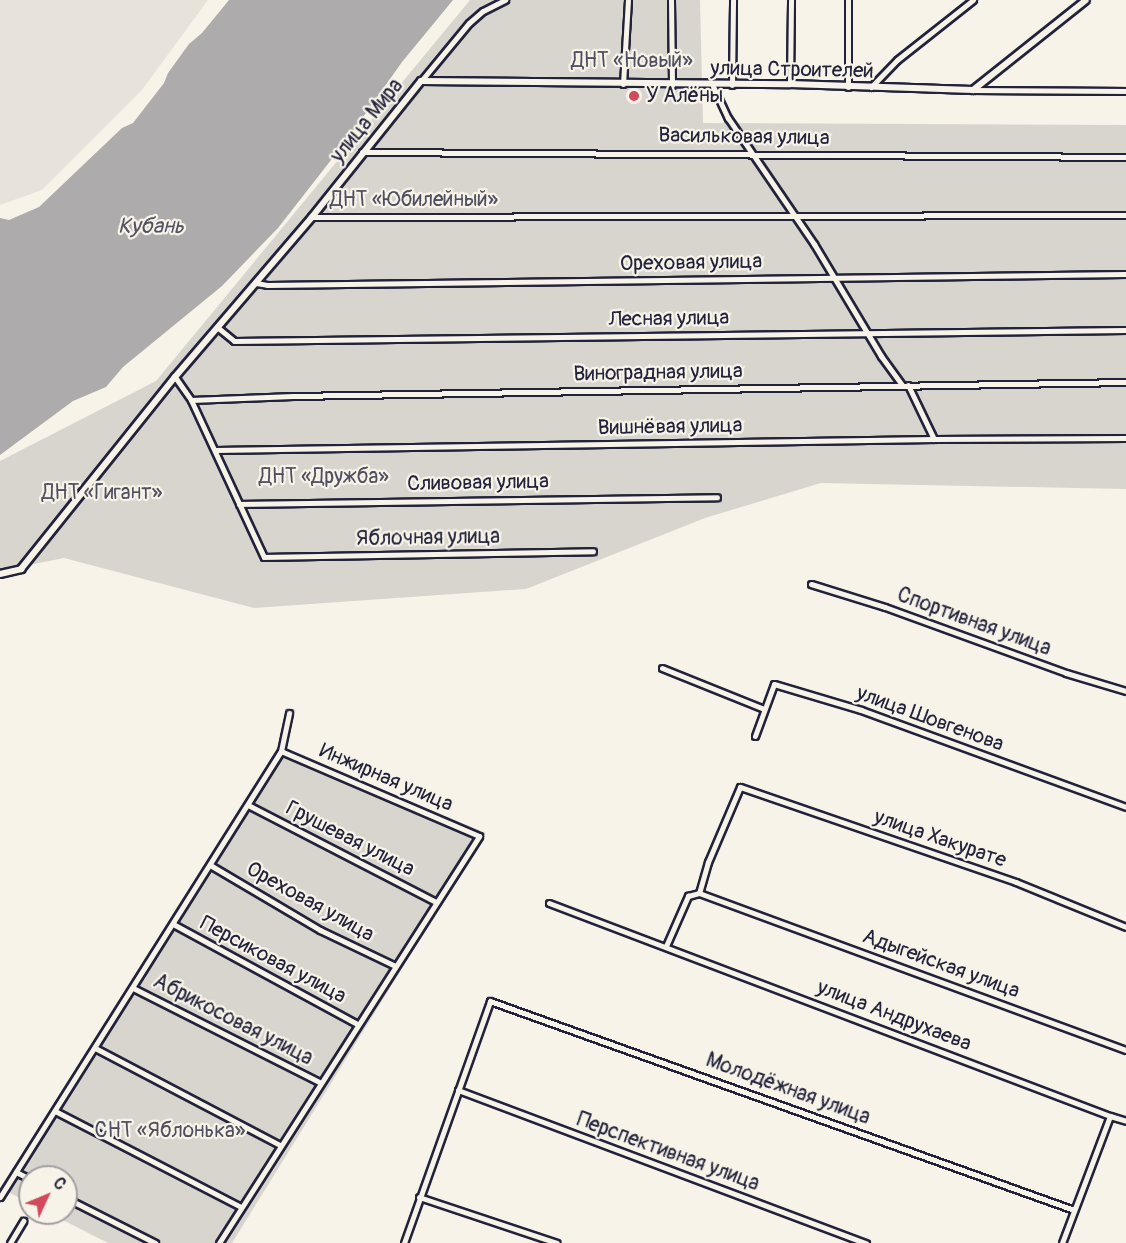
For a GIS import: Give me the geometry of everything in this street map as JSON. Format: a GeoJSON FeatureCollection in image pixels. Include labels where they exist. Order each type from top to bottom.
{"type":"FeatureCollection","features":[{"type":"Feature","properties":{"kind":"street","name":"улица Мира"},"geometry":{"type":"LineString","coordinates":[[0,574],[21,568],[175,377],[312,217],[362,152],[469,23],[483,11],[505,0]]}},
{"type":"Feature","properties":{"kind":"street"},"geometry":{"type":"LineString","coordinates":[[624,84],[628,0]]}},
{"type":"Feature","properties":{"kind":"street"},"geometry":{"type":"LineString","coordinates":[[671,0],[672,85]]}},
{"type":"Feature","properties":{"kind":"street"},"geometry":{"type":"LineString","coordinates":[[732,85],[733,0]]}},
{"type":"Feature","properties":{"kind":"street"},"geometry":{"type":"LineString","coordinates":[[790,84],[791,0]]}},
{"type":"Feature","properties":{"kind":"street"},"geometry":{"type":"LineString","coordinates":[[848,0],[848,87]]}},
{"type":"Feature","properties":{"kind":"street"},"geometry":{"type":"LineString","coordinates":[[871,87],[897,60],[973,0]]}},
{"type":"Feature","properties":{"kind":"street"},"geometry":{"type":"LineString","coordinates":[[973,90],[1086,0]]}},
{"type":"Feature","properties":{"kind":"street","name":"улица Строителей"},"geometry":{"type":"LineString","coordinates":[[421,81],[672,85],[790,84],[973,90],[1126,91]]}},
{"type":"Feature","properties":{"kind":"street"},"geometry":{"type":"LineString","coordinates":[[712,84],[728,118],[794,216],[867,332],[905,385],[934,438]]}},
{"type":"Feature","properties":{"kind":"street","name":"Васильковая улица"},"geometry":{"type":"LineString","coordinates":[[362,152],[1126,157]]}},
{"type":"Feature","properties":{"kind":"street"},"geometry":{"type":"LineString","coordinates":[[312,217],[1126,215]]}},
{"type":"Feature","properties":{"kind":"street","name":"Ореховая улица"},"geometry":{"type":"LineString","coordinates":[[256,283],[267,285],[1126,274]]}},
{"type":"Feature","properties":{"kind":"street","name":"Лесная улица"},"geometry":{"type":"LineString","coordinates":[[217,327],[234,341],[867,332],[961,334],[1126,330]]}},
{"type":"Feature","properties":{"kind":"street"},"geometry":{"type":"LineString","coordinates":[[175,377],[191,400],[239,504]]}},
{"type":"Feature","properties":{"kind":"street","name":"Виноградная улица"},"geometry":{"type":"LineString","coordinates":[[191,400],[293,396],[1126,382]]}},
{"type":"Feature","properties":{"kind":"street","name":"Вишнёвая улица"},"geometry":{"type":"LineString","coordinates":[[215,450],[934,438],[1126,438]]}},
{"type":"Feature","properties":{"kind":"street","name":"Сливовая улица"},"geometry":{"type":"LineString","coordinates":[[239,504],[717,498]]}},
{"type":"Feature","properties":{"kind":"street","name":"Яблочная улица"},"geometry":{"type":"LineString","coordinates":[[239,504],[264,557],[593,551]]}},
{"type":"Feature","properties":{"kind":"street","name":"Спортивная улица"},"geometry":{"type":"LineString","coordinates":[[810,584],[885,607],[1066,673],[1126,691]]}},
{"type":"Feature","properties":{"kind":"street"},"geometry":{"type":"LineString","coordinates":[[662,668],[764,709]]}},
{"type":"Feature","properties":{"kind":"street","name":"улица Шовгенова"},"geometry":{"type":"LineString","coordinates":[[755,736],[774,684],[861,710],[1126,807]]}},
{"type":"Feature","properties":{"kind":"street"},"geometry":{"type":"LineString","coordinates":[[0,1197],[281,752],[289,713]]}},
{"type":"Feature","properties":{"kind":"street","name":"Инжирная улица"},"geometry":{"type":"LineString","coordinates":[[281,752],[479,836],[436,902]]}},
{"type":"Feature","properties":{"kind":"street","name":"улица Хакурате"},"geometry":{"type":"LineString","coordinates":[[699,893],[708,862],[740,787],[1016,882],[1126,927]]}},
{"type":"Feature","properties":{"kind":"street","name":"Грушевая улица"},"geometry":{"type":"LineString","coordinates":[[248,805],[436,902]]}},
{"type":"Feature","properties":{"kind":"street","name":"Ореховая улица"},"geometry":{"type":"LineString","coordinates":[[210,865],[320,930],[395,966]]}},
{"type":"Feature","properties":{"kind":"street"},"geometry":{"type":"LineString","coordinates":[[666,946],[688,896],[699,893]]}},
{"type":"Feature","properties":{"kind":"street","name":"Адыгейская улица"},"geometry":{"type":"LineString","coordinates":[[699,893],[1126,1050]]}},
{"type":"Feature","properties":{"kind":"street"},"geometry":{"type":"LineString","coordinates":[[219,1243],[436,902]]}},
{"type":"Feature","properties":{"kind":"street","name":"улица Андрухаева"},"geometry":{"type":"LineString","coordinates":[[549,903],[1126,1121]]}},
{"type":"Feature","properties":{"kind":"street","name":"Персиковая улица"},"geometry":{"type":"LineString","coordinates":[[173,924],[357,1024]]}},
{"type":"Feature","properties":{"kind":"street","name":"Абрикосовая улица"},"geometry":{"type":"LineString","coordinates":[[133,988],[319,1083]]}},
{"type":"Feature","properties":{"kind":"street","name":"Молодёжная улица"},"geometry":{"type":"LineString","coordinates":[[458,1090],[490,1000],[1074,1210]]}},
{"type":"Feature","properties":{"kind":"street"},"geometry":{"type":"LineString","coordinates":[[95,1048],[280,1145]]}},
{"type":"Feature","properties":{"kind":"street"},"geometry":{"type":"LineString","coordinates":[[404,1243],[458,1090]]}},
{"type":"Feature","properties":{"kind":"street","name":"Перспективная улица"},"geometry":{"type":"LineString","coordinates":[[458,1090],[867,1243]]}},
{"type":"Feature","properties":{"kind":"street"},"geometry":{"type":"LineString","coordinates":[[55,1111],[241,1207]]}},
{"type":"Feature","properties":{"kind":"street"},"geometry":{"type":"LineString","coordinates":[[1062,1243],[1110,1116]]}},
{"type":"Feature","properties":{"kind":"street"},"geometry":{"type":"LineString","coordinates":[[419,1197],[557,1243]]}},
{"type":"Feature","properties":{"kind":"street"},"geometry":{"type":"LineString","coordinates":[[78,1204],[155,1243]]}},
{"type":"Feature","properties":{"kind":"street"},"geometry":{"type":"LineString","coordinates":[[10,1243],[21,1225]]}},
{"type":"Feature","properties":{"kind":"shaded area"},"geometry":{"type":"Polygon","coordinates":[[[0,0],[208,0],[142,90],[42,190],[0,205],[0,0]]]}},
{"type":"Feature","properties":{"kind":"green space"},"geometry":{"type":"Polygon","coordinates":[[[470,0],[700,0],[703,123],[1126,125],[1126,489],[821,483],[705,518],[526,589],[254,608],[64,558],[0,571],[0,461],[156,381],[470,0]]]}},
{"type":"Feature","properties":{"kind":"green space","name":"СНТ «Яблонька»"},"geometry":{"type":"Polygon","coordinates":[[[280,747],[486,833],[232,1243],[108,1243],[73,1225],[78,1225],[78,1165],[18,1165],[18,1197],[0,1188],[280,747]]]}},
{"type":"Feature","properties":{"kind":"water","name":"Кубань"},"geometry":{"type":"Polygon","coordinates":[[[229,0],[453,0],[402,62],[349,137],[278,228],[222,286],[123,367],[106,387],[73,401],[0,455],[0,218],[9,220],[39,207],[122,128],[133,123],[164,83],[168,73],[189,44],[202,33],[229,0]]]}},
{"type":"Feature","properties":{"kind":"place","name":"У Алёны"},"geometry":{"type":"Point","coordinates":[634,96]}},
{"type":"Feature","properties":{"kind":"park label","name":"ДНТ «Новый»"},"geometry":{"type":"Point","coordinates":[632,61]}},
{"type":"Feature","properties":{"kind":"park label","name":"ДНТ «Юбилейный»"},"geometry":{"type":"Point","coordinates":[414,200]}},
{"type":"Feature","properties":{"kind":"park label","name":"ДНТ «Дружба»"},"geometry":{"type":"Point","coordinates":[324,477]}},
{"type":"Feature","properties":{"kind":"park label","name":"ДНТ «Гигант»"},"geometry":{"type":"Point","coordinates":[102,493]}}]}
